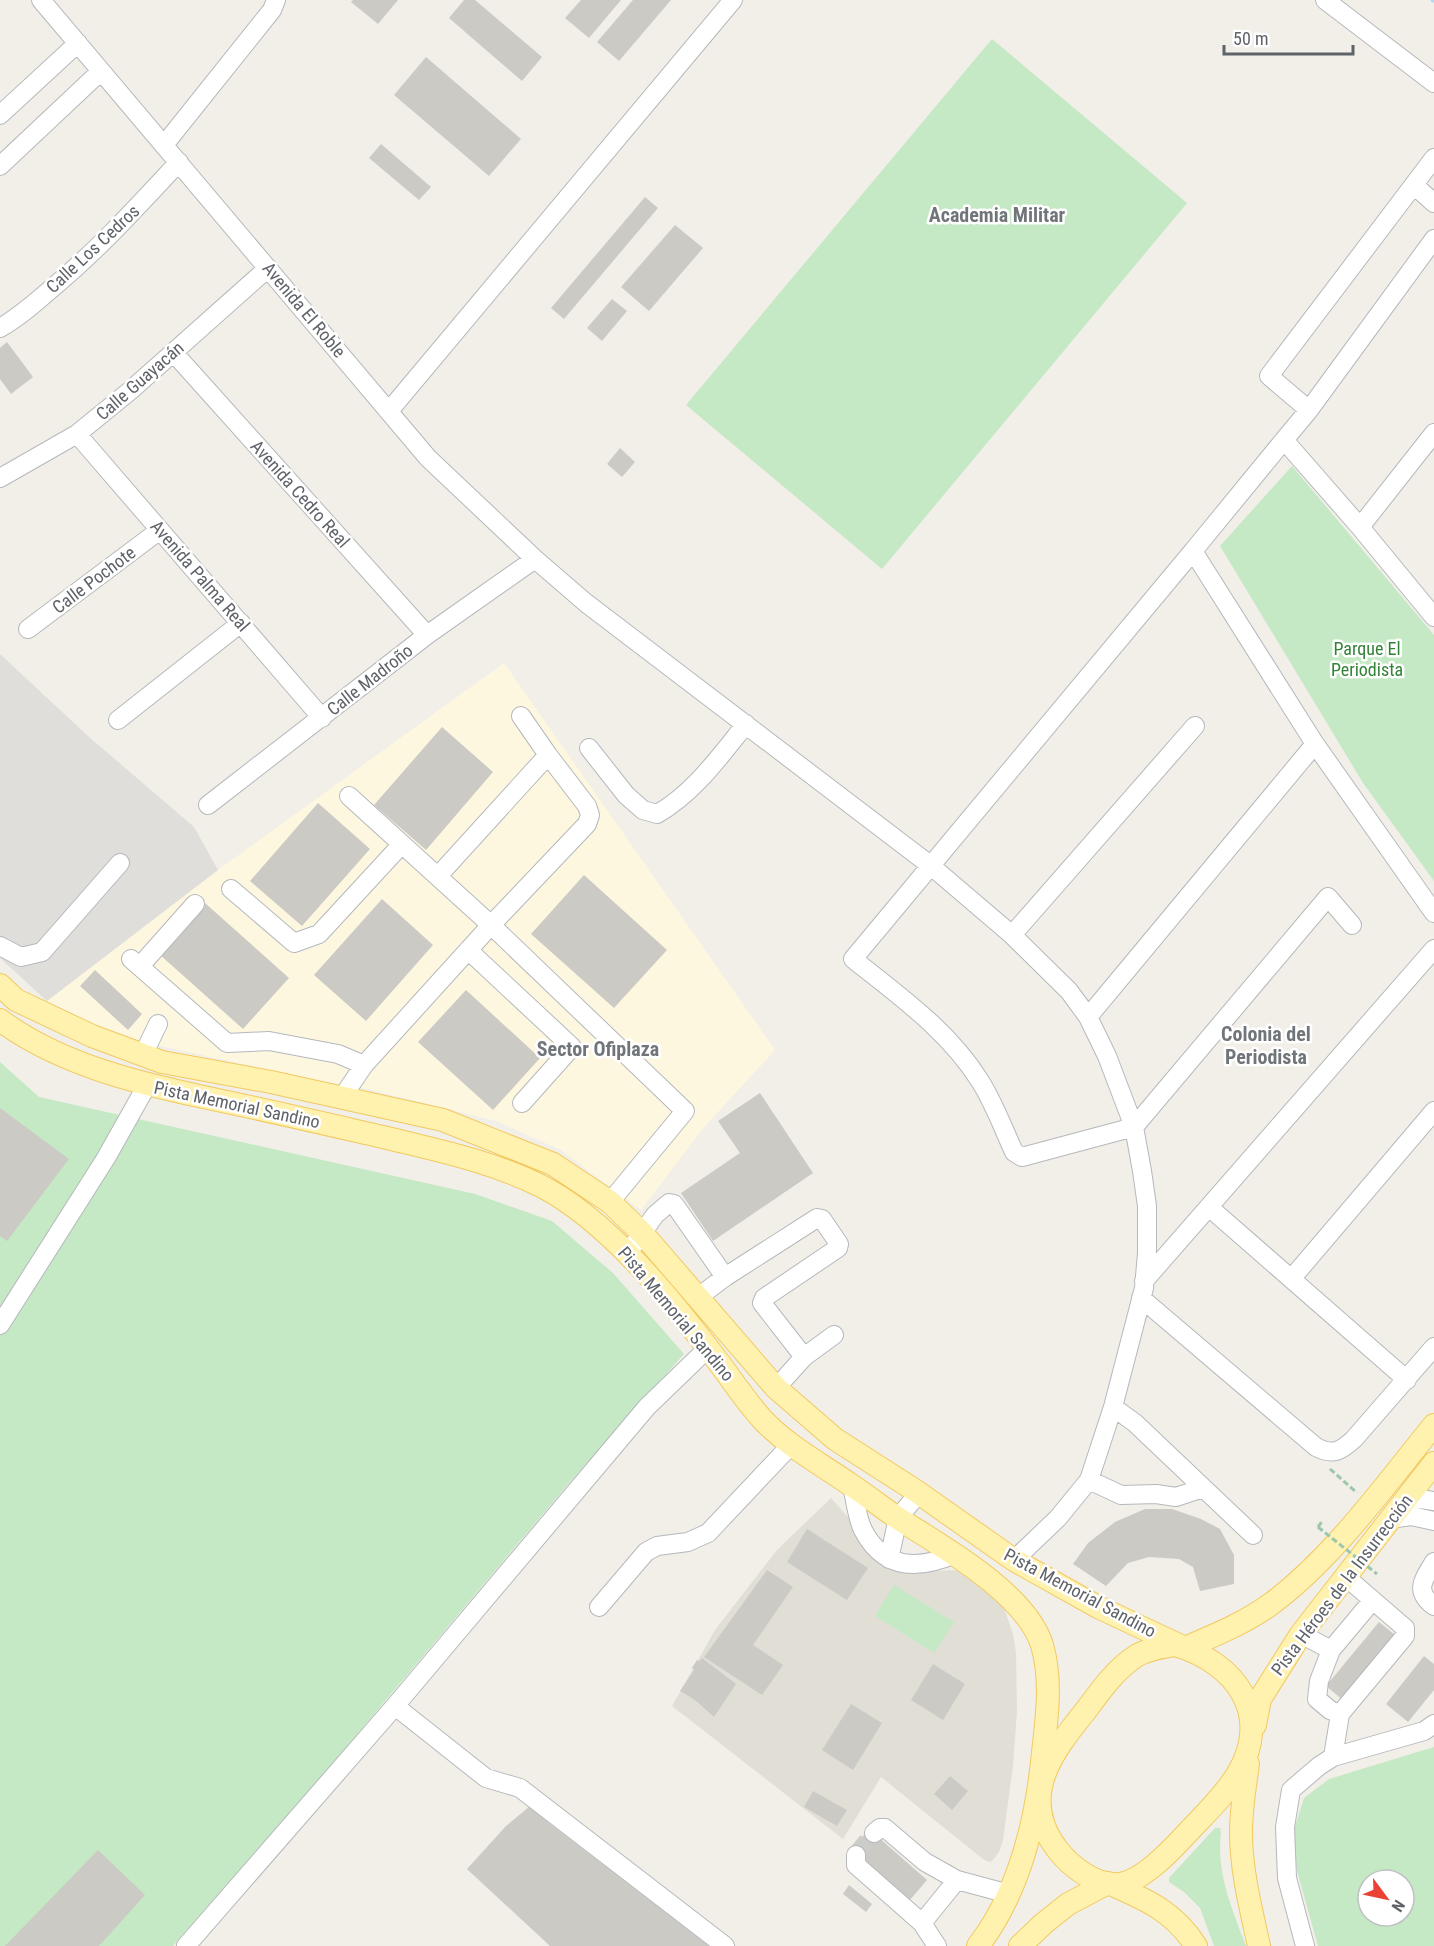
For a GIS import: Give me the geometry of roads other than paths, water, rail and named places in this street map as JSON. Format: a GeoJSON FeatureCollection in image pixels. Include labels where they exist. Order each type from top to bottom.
{"type":"FeatureCollection","features":[{"type":"Feature","properties":{"kind":"main road","name":"Pista Memorial Sandino"},"geometry":{"type":"LineString","coordinates":[[0,985],[16,999],[92,1036],[162,1062],[271,1082],[443,1120],[553,1164],[610,1202],[643,1234],[776,1388],[834,1439],[1014,1560],[1098,1607],[1201,1654],[1219,1666],[1238,1686],[1248,1704],[1251,1718],[1251,1746]]}},
{"type":"Feature","properties":{"kind":"main road","name":"Pista Memorial Sandino"},"geometry":{"type":"LineString","coordinates":[[0,1020],[36,1042],[80,1063],[147,1085],[263,1109],[487,1163],[543,1187],[593,1221],[667,1298],[762,1420],[791,1445],[955,1554],[1006,1594],[1018,1607],[1040,1639],[1047,1674],[1048,1693],[1039,1794]]}},
{"type":"Feature","properties":{"kind":"main road"},"geometry":{"type":"LineString","coordinates":[[263,1109],[278,1104],[323,1113],[332,1109],[341,1099],[345,1108],[355,1119],[396,1132],[415,1145]]}},
{"type":"Feature","properties":{"kind":"main road","name":"Pista Héroes de la Insurrección"},"geometry":{"type":"LineString","coordinates":[[1185,1648],[1245,1620],[1270,1605],[1299,1581],[1331,1550],[1434,1425]]}},
{"type":"Feature","properties":{"kind":"main road","name":"Pista Héroes de la Insurrección"},"geometry":{"type":"LineString","coordinates":[[1251,1746],[1260,1699],[1301,1634],[1434,1463]]}},
{"type":"Feature","properties":{"kind":"main road"},"geometry":{"type":"LineString","coordinates":[[978,1946],[994,1923],[1009,1894],[1021,1864],[1045,1768],[1060,1742],[1122,1667],[1137,1656],[1158,1648],[1175,1645],[1185,1648]]}},
{"type":"Feature","properties":{"kind":"main road"},"geometry":{"type":"LineString","coordinates":[[1020,1946],[1068,1904],[1108,1883],[1120,1884],[1166,1856],[1230,1785],[1238,1774],[1251,1746]]}},
{"type":"Feature","properties":{"kind":"main road"},"geometry":{"type":"LineString","coordinates":[[1251,1746],[1242,1811],[1241,1847],[1244,1874],[1259,1946]]}},
{"type":"Feature","properties":{"kind":"main road"},"geometry":{"type":"LineString","coordinates":[[1039,1794],[1043,1824],[1059,1852],[1085,1874],[1138,1896],[1174,1918],[1196,1946]]}},
{"type":"Feature","properties":{"kind":"street","name":"Avenida El Roble"},"geometry":{"type":"LineString","coordinates":[[41,0],[428,459],[535,559],[586,603],[930,865],[1012,935],[1059,980],[1088,1017],[1107,1056],[1134,1127],[1147,1206],[1147,1250],[1143,1290],[1113,1407],[1089,1480]]}},
{"type":"Feature","properties":{"kind":"street"},"geometry":{"type":"LineString","coordinates":[[165,145],[272,10],[276,0]]}},
{"type":"Feature","properties":{"kind":"street"},"geometry":{"type":"LineString","coordinates":[[389,411],[733,0]]}},
{"type":"Feature","properties":{"kind":"street"},"geometry":{"type":"LineString","coordinates":[[1325,0],[1434,84]]}},
{"type":"Feature","properties":{"kind":"street"},"geometry":{"type":"LineString","coordinates":[[0,115],[78,43]]}},
{"type":"Feature","properties":{"kind":"street"},"geometry":{"type":"LineString","coordinates":[[0,166],[101,70]]}},
{"type":"Feature","properties":{"kind":"street"},"geometry":{"type":"LineString","coordinates":[[1309,410],[1269,376],[1434,158]]}},
{"type":"Feature","properties":{"kind":"street","name":"Calle Los Cedros"},"geometry":{"type":"LineString","coordinates":[[0,328],[15,319],[75,269],[120,226],[178,162]]}},
{"type":"Feature","properties":{"kind":"street"},"geometry":{"type":"LineString","coordinates":[[1414,185],[1434,203]]}},
{"type":"Feature","properties":{"kind":"street"},"geometry":{"type":"LineString","coordinates":[[1352,925],[1328,897],[1134,1127],[1026,1156],[1018,1156],[1014,1152],[988,1094],[966,1061],[937,1028],[854,959],[1309,410],[1434,239]]}},
{"type":"Feature","properties":{"kind":"street","name":"Calle Guayacán"},"geometry":{"type":"LineString","coordinates":[[0,478],[77,434],[131,390],[268,268]]}},
{"type":"Feature","properties":{"kind":"street","name":"Avenida Cedro Real"},"geometry":{"type":"LineString","coordinates":[[173,352],[427,635]]}},
{"type":"Feature","properties":{"kind":"street"},"geometry":{"type":"LineString","coordinates":[[1360,527],[1434,433]]}},
{"type":"Feature","properties":{"kind":"street","name":"Avenida Palma Real"},"geometry":{"type":"LineString","coordinates":[[77,434],[322,718]]}},
{"type":"Feature","properties":{"kind":"street"},"geometry":{"type":"LineString","coordinates":[[1284,440],[1434,617]]}},
{"type":"Feature","properties":{"kind":"street","name":"Calle Pochote"},"geometry":{"type":"LineString","coordinates":[[28,629],[160,530]]}},
{"type":"Feature","properties":{"kind":"street"},"geometry":{"type":"LineString","coordinates":[[1194,551],[1315,744],[1434,913]]}},
{"type":"Feature","properties":{"kind":"street","name":"Calle Madroño"},"geometry":{"type":"LineString","coordinates":[[208,806],[427,635],[535,559]]}},
{"type":"Feature","properties":{"kind":"street"},"geometry":{"type":"LineString","coordinates":[[118,720],[240,623]]}},
{"type":"Feature","properties":{"kind":"street"},"geometry":{"type":"LineString","coordinates":[[341,1099],[363,1065],[586,824],[590,815],[587,806],[520,716]]}},
{"type":"Feature","properties":{"kind":"street"},"geometry":{"type":"LineString","coordinates":[[589,748],[626,795],[643,810],[657,813],[674,804],[706,772],[746,724]]}},
{"type":"Feature","properties":{"kind":"street"},"geometry":{"type":"LineString","coordinates":[[1012,935],[1196,726]]}},
{"type":"Feature","properties":{"kind":"street"},"geometry":{"type":"LineString","coordinates":[[1088,1017],[1315,744]]}},
{"type":"Feature","properties":{"kind":"street"},"geometry":{"type":"LineString","coordinates":[[438,876],[548,755]]}},
{"type":"Feature","properties":{"kind":"street"},"geometry":{"type":"LineString","coordinates":[[349,796],[491,925],[685,1111],[610,1202]]}},
{"type":"Feature","properties":{"kind":"street"},"geometry":{"type":"LineString","coordinates":[[231,889],[294,943],[319,934],[402,844]]}},
{"type":"Feature","properties":{"kind":"street"},"geometry":{"type":"LineString","coordinates":[[0,946],[21,957],[42,952],[120,862]]}},
{"type":"Feature","properties":{"kind":"street"},"geometry":{"type":"LineString","coordinates":[[195,904],[136,962],[227,1043],[269,1041],[338,1054],[363,1065]]}},
{"type":"Feature","properties":{"kind":"street"},"geometry":{"type":"LineString","coordinates":[[468,950],[572,1047],[522,1103]]}},
{"type":"Feature","properties":{"kind":"street"},"geometry":{"type":"LineString","coordinates":[[1434,950],[1167,1256],[1143,1290],[1308,1440],[1325,1452],[1333,1453],[1342,1450],[1354,1439],[1434,1347]]}},
{"type":"Feature","properties":{"kind":"street"},"geometry":{"type":"LineString","coordinates":[[143,1055],[158,1024]]}},
{"type":"Feature","properties":{"kind":"street"},"geometry":{"type":"LineString","coordinates":[[0,1325],[77,1205],[147,1085]]}},
{"type":"Feature","properties":{"kind":"street"},"geometry":{"type":"LineString","coordinates":[[1292,1278],[1434,1111]]}},
{"type":"Feature","properties":{"kind":"street"},"geometry":{"type":"LineString","coordinates":[[627,1254],[655,1215],[669,1203],[674,1204],[725,1277]]}},
{"type":"Feature","properties":{"kind":"street"},"geometry":{"type":"LineString","coordinates":[[1210,1208],[1407,1380]]}},
{"type":"Feature","properties":{"kind":"street"},"geometry":{"type":"LineString","coordinates":[[697,1298],[725,1277],[818,1218],[822,1219],[839,1244],[838,1248],[765,1298],[762,1303],[804,1357]]}},
{"type":"Feature","properties":{"kind":"street"},"geometry":{"type":"LineString","coordinates":[[1147,1250],[1156,1259],[1167,1256]]}},
{"type":"Feature","properties":{"kind":"street"},"geometry":{"type":"LineString","coordinates":[[776,1388],[804,1357],[834,1335]]}},
{"type":"Feature","properties":{"kind":"street"},"geometry":{"type":"LineString","coordinates":[[186,1946],[395,1707],[647,1407],[708,1348]]}},
{"type":"Feature","properties":{"kind":"street"},"geometry":{"type":"LineString","coordinates":[[1113,1407],[1135,1423],[1253,1535]]}},
{"type":"Feature","properties":{"kind":"street"},"geometry":{"type":"LineString","coordinates":[[599,1606],[646,1552],[657,1546],[688,1542],[708,1533],[791,1445]]}},
{"type":"Feature","properties":{"kind":"street"},"geometry":{"type":"LineString","coordinates":[[1014,1560],[1058,1518],[1089,1480],[1121,1495],[1156,1494],[1176,1497],[1203,1488]]}},
{"type":"Feature","properties":{"kind":"street"},"geometry":{"type":"LineString","coordinates":[[852,1485],[863,1529],[881,1553],[889,1559],[905,1564],[923,1564],[955,1554]]}},
{"type":"Feature","properties":{"kind":"street"},"geometry":{"type":"LineString","coordinates":[[889,1559],[898,1518],[918,1494]]}},
{"type":"Feature","properties":{"kind":"street"},"geometry":{"type":"LineString","coordinates":[[1405,1500],[1434,1501]]}},
{"type":"Feature","properties":{"kind":"street"},"geometry":{"type":"LineString","coordinates":[[1390,1519],[1412,1516],[1434,1521]]}},
{"type":"Feature","properties":{"kind":"street"},"geometry":{"type":"LineString","coordinates":[[1429,1570],[1422,1588],[1423,1594],[1434,1606]]}},
{"type":"Feature","properties":{"kind":"street"},"geometry":{"type":"LineString","coordinates":[[1333,1757],[1340,1714],[1405,1636],[1405,1628],[1346,1577]]}},
{"type":"Feature","properties":{"kind":"street"},"geometry":{"type":"LineString","coordinates":[[1340,1714],[1330,1710],[1317,1699],[1319,1681],[1331,1650],[1372,1601]]}},
{"type":"Feature","properties":{"kind":"street"},"geometry":{"type":"LineString","coordinates":[[1301,1634],[1331,1650]]}},
{"type":"Feature","properties":{"kind":"street"},"geometry":{"type":"LineString","coordinates":[[395,1707],[486,1778],[520,1788],[725,1946]]}},
{"type":"Feature","properties":{"kind":"street"},"geometry":{"type":"LineString","coordinates":[[1305,1946],[1287,1878],[1285,1827],[1291,1790],[1333,1757],[1424,1731],[1434,1724]]}},
{"type":"Feature","properties":{"kind":"street"},"geometry":{"type":"LineString","coordinates":[[874,1833],[880,1828],[885,1828],[925,1862],[957,1880],[1009,1894]]}},
{"type":"Feature","properties":{"kind":"street"},"geometry":{"type":"LineString","coordinates":[[856,1854],[856,1865],[922,1923],[937,1946]]}},
{"type":"Feature","properties":{"kind":"street"},"geometry":{"type":"LineString","coordinates":[[922,1923],[957,1880]]}},
{"type":"Feature","properties":{"kind":"tunnel"},"geometry":{"type":"LineString","coordinates":[[856,1855],[874,1833]]}},
{"type":"Feature","properties":{"kind":"district","name":"Academia Militar"},"geometry":{"type":"Point","coordinates":[997,215]}},
{"type":"Feature","properties":{"kind":"district","name":"Colonia del Periodista"},"geometry":{"type":"Point","coordinates":[1266,1046]}},
{"type":"Feature","properties":{"kind":"district","name":"Sector Ofiplaza"},"geometry":{"type":"Point","coordinates":[598,1049]}},
{"type":"Feature","properties":{"kind":"park label","name":"Parque El Periodista"},"geometry":{"type":"Point","coordinates":[1367,659]}}]}
